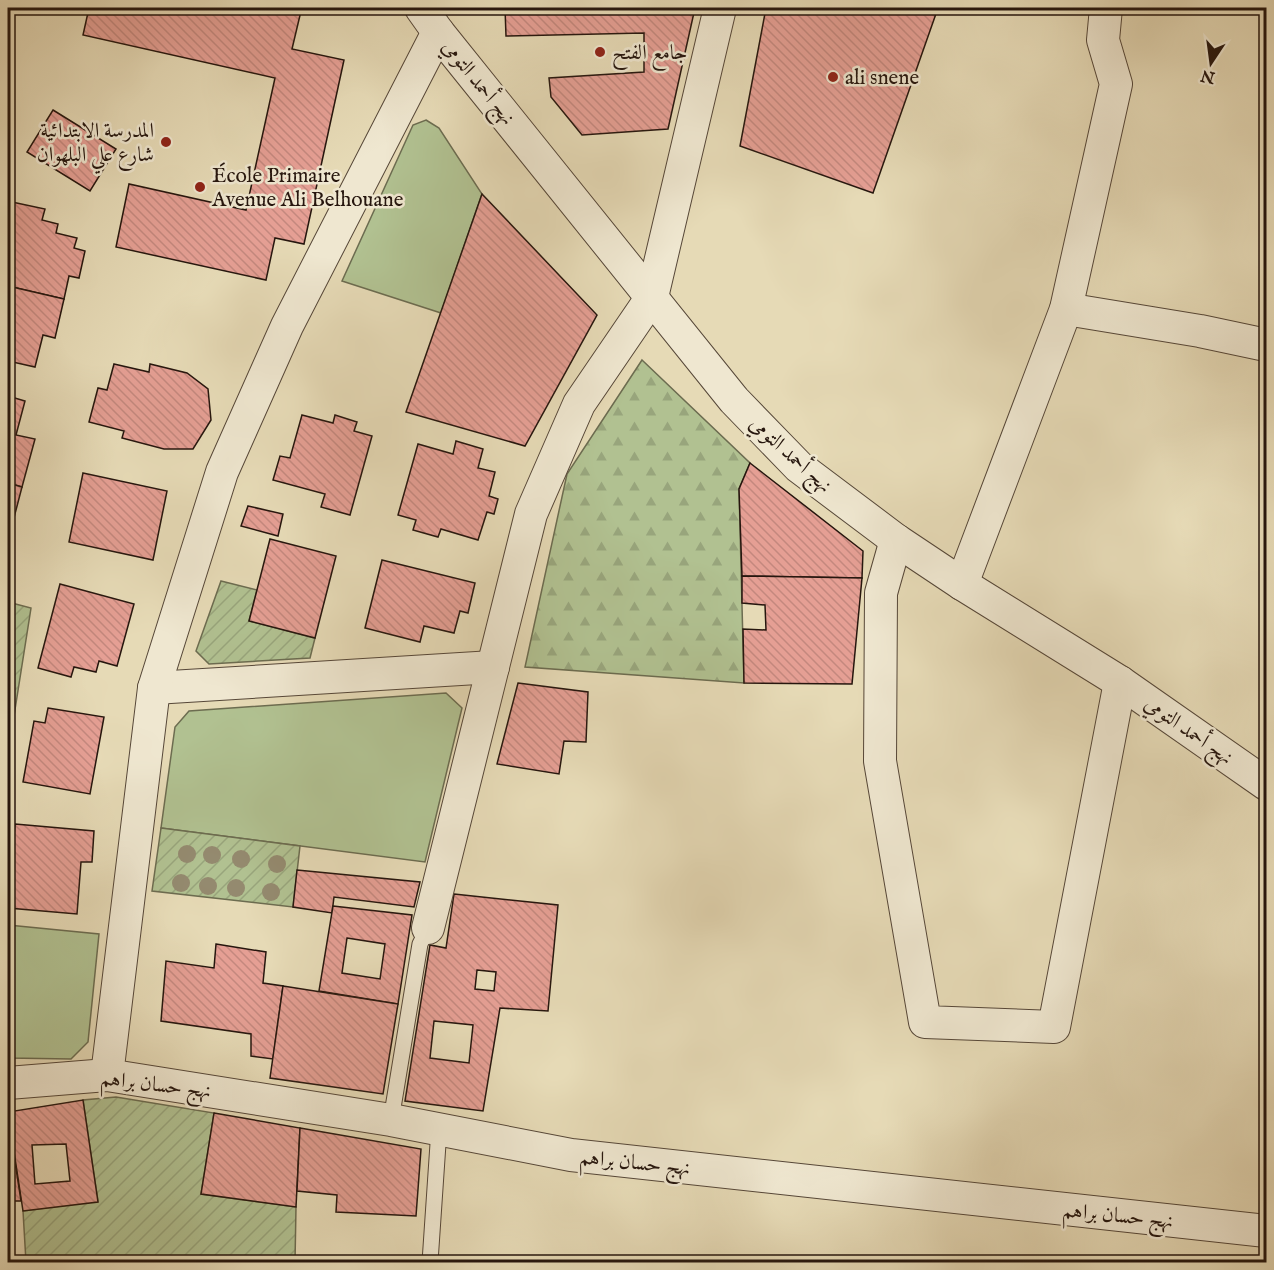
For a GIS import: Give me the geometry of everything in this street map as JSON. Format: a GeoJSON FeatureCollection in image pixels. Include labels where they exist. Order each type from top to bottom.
{"type":"FeatureCollection","features":[{"type":"Feature","properties":{"kind":"street"},"geometry":{"type":"LineString","coordinates":[[428,928],[531,514],[579,404],[652,297],[720,8]]}},
{"type":"Feature","properties":{"kind":"street"},"geometry":{"type":"LineString","coordinates":[[962,584],[1066,309],[1116,84],[1103,40],[1106,8]]}},
{"type":"Feature","properties":{"kind":"street"},"geometry":{"type":"LineString","coordinates":[[107,1075],[154,688],[222,472],[287,326],[430,20]]}},
{"type":"Feature","properties":{"kind":"street","name":"نهج أحمد التومي"},"geometry":{"type":"LineString","coordinates":[[430,20],[734,400],[799,467],[896,540],[962,584],[1263,772]]}},
{"type":"Feature","properties":{"kind":"street"},"geometry":{"type":"LineString","coordinates":[[1066,309],[1200,331],[1266,345]]}},
{"type":"Feature","properties":{"kind":"street"},"geometry":{"type":"LineString","coordinates":[[896,540],[881,593],[880,761],[925,1022],[1054,1028],[1120,682]]}},
{"type":"Feature","properties":{"kind":"street"},"geometry":{"type":"LineString","coordinates":[[154,688],[493,667]]}},
{"type":"Feature","properties":{"kind":"street","name":"نهج حسان براهم"},"geometry":{"type":"LineString","coordinates":[[8,1083],[107,1075],[391,1120],[571,1155],[1266,1231]]}},
{"type":"Feature","properties":{"kind":"lane"},"geometry":{"type":"LineString","coordinates":[[391,1120],[420,944],[428,928]]}},
{"type":"Feature","properties":{"kind":"lane"},"geometry":{"type":"LineString","coordinates":[[430,1263],[439,1130]]}},
{"type":"Feature","properties":{"kind":"green space"},"geometry":{"type":"Polygon","coordinates":[[[426,120],[439,128],[482,194],[441,313],[342,281],[413,125],[426,120]]]}},
{"type":"Feature","properties":{"kind":"green space"},"geometry":{"type":"Polygon","coordinates":[[[642,360],[750,463],[739,489],[744,683],[525,667],[567,474],[642,360]]]}},
{"type":"Feature","properties":{"kind":"green space"},"geometry":{"type":"Polygon","coordinates":[[[221,581],[257,590],[249,621],[315,638],[310,658],[209,664],[196,651],[221,581]]]}},
{"type":"Feature","properties":{"kind":"green space"},"geometry":{"type":"Polygon","coordinates":[[[8,602],[31,608],[8,754],[8,602]]]}},
{"type":"Feature","properties":{"kind":"green space"},"geometry":{"type":"Polygon","coordinates":[[[446,693],[462,708],[425,862],[161,828],[175,727],[189,711],[446,693]]]}},
{"type":"Feature","properties":{"kind":"green space"},"geometry":{"type":"Polygon","coordinates":[[[161,828],[300,846],[293,907],[152,891],[161,828]]]}},
{"type":"Feature","properties":{"kind":"green space"},"geometry":{"type":"Polygon","coordinates":[[[8,925],[99,934],[88,1042],[71,1059],[8,1058],[8,925]]]}},
{"type":"Feature","properties":{"kind":"green space"},"geometry":{"type":"Polygon","coordinates":[[[116,1097],[214,1113],[201,1194],[296,1207],[295,1262],[26,1262],[23,1211],[98,1201],[83,1100],[116,1097]]]}},
{"type":"Feature","properties":{"kind":"building"},"geometry":{"type":"Polygon","coordinates":[[[89,8],[286,8],[301,11],[292,49],[344,60],[304,244],[275,238],[266,280],[116,247],[129,184],[246,210],[275,78],[83,35],[89,8]]]}},
{"type":"Feature","properties":{"kind":"building"},"geometry":{"type":"Polygon","coordinates":[[[505,8],[695,8],[668,129],[582,135],[551,97],[549,78],[644,72],[644,33],[506,36],[505,8]]]}},
{"type":"Feature","properties":{"kind":"building","name":"ali snene"},"geometry":{"type":"Polygon","coordinates":[[[766,8],[938,8],[873,193],[740,146],[766,8]]]}},
{"type":"Feature","properties":{"kind":"building"},"geometry":{"type":"Polygon","coordinates":[[[53,110],[116,149],[90,191],[27,152],[53,110]]]}},
{"type":"Feature","properties":{"kind":"building"},"geometry":{"type":"Polygon","coordinates":[[[482,194],[597,315],[525,446],[406,412],[482,194]]]}},
{"type":"Feature","properties":{"kind":"building"},"geometry":{"type":"Polygon","coordinates":[[[12,202],[45,209],[42,220],[58,224],[56,233],[77,238],[74,248],[85,251],[79,278],[69,276],[64,299],[8,286],[8,223],[12,202]]]}},
{"type":"Feature","properties":{"kind":"building"},"geometry":{"type":"Polygon","coordinates":[[[8,286],[64,299],[55,338],[43,335],[35,367],[8,361],[8,286]]]}},
{"type":"Feature","properties":{"kind":"building"},"geometry":{"type":"Polygon","coordinates":[[[114,364],[149,372],[150,364],[187,373],[208,389],[211,420],[193,449],[164,449],[122,438],[124,431],[89,422],[98,388],[107,390],[114,364]]]}},
{"type":"Feature","properties":{"kind":"building"},"geometry":{"type":"Polygon","coordinates":[[[8,396],[25,401],[16,435],[35,439],[22,487],[8,483],[8,396]]]}},
{"type":"Feature","properties":{"kind":"building"},"geometry":{"type":"Polygon","coordinates":[[[302,415],[333,423],[335,415],[357,422],[354,431],[372,436],[350,515],[321,507],[325,494],[273,480],[280,456],[290,458],[302,415]]]}},
{"type":"Feature","properties":{"kind":"building"},"geometry":{"type":"Polygon","coordinates":[[[456,441],[483,449],[478,468],[495,472],[489,496],[498,499],[494,514],[487,512],[478,540],[441,529],[438,537],[413,530],[416,520],[398,515],[418,444],[453,454],[456,441]]]}},
{"type":"Feature","properties":{"kind":"building"},"geometry":{"type":"Polygon","coordinates":[[[750,463],[863,551],[862,578],[742,576],[739,489],[750,463]]]}},
{"type":"Feature","properties":{"kind":"building"},"geometry":{"type":"Polygon","coordinates":[[[83,473],[167,491],[153,560],[69,542],[83,473]]]}},
{"type":"Feature","properties":{"kind":"building"},"geometry":{"type":"Polygon","coordinates":[[[8,483],[22,487],[10,533],[8,532],[8,483]]]}},
{"type":"Feature","properties":{"kind":"building"},"geometry":{"type":"Polygon","coordinates":[[[248,506],[283,514],[278,536],[241,526],[248,506]]]}},
{"type":"Feature","properties":{"kind":"building"},"geometry":{"type":"Polygon","coordinates":[[[270,539],[336,556],[315,638],[249,621],[270,539]]]}},
{"type":"Feature","properties":{"kind":"building"},"geometry":{"type":"Polygon","coordinates":[[[382,560],[475,583],[468,613],[460,611],[454,633],[424,626],[420,642],[365,628],[382,560]]]}},
{"type":"Feature","properties":{"kind":"building"},"geometry":{"type":"Polygon","coordinates":[[[742,576],[862,578],[852,684],[744,683],[743,629],[766,630],[765,605],[742,603],[742,576]]]}},
{"type":"Feature","properties":{"kind":"building"},"geometry":{"type":"Polygon","coordinates":[[[60,584],[134,604],[117,666],[99,661],[96,672],[74,667],[71,677],[38,668],[60,584]]]}},
{"type":"Feature","properties":{"kind":"building"},"geometry":{"type":"Polygon","coordinates":[[[518,683],[588,692],[586,742],[564,741],[559,774],[497,764],[518,683]]]}},
{"type":"Feature","properties":{"kind":"building"},"geometry":{"type":"Polygon","coordinates":[[[48,708],[104,717],[90,794],[23,782],[34,721],[45,723],[48,708]]]}},
{"type":"Feature","properties":{"kind":"building"},"geometry":{"type":"Polygon","coordinates":[[[15,824],[94,831],[92,862],[81,862],[77,914],[8,908],[15,824]]]}},
{"type":"Feature","properties":{"kind":"building"},"geometry":{"type":"Polygon","coordinates":[[[297,870],[420,882],[414,907],[334,897],[332,913],[293,907],[297,870]]]}},
{"type":"Feature","properties":{"kind":"building"},"geometry":{"type":"Polygon","coordinates":[[[454,894],[558,905],[548,1011],[500,1008],[483,1111],[405,1101],[430,945],[446,948],[454,894]],[[477,970],[475,989],[494,991],[496,972],[477,970]],[[434,1021],[430,1058],[469,1063],[473,1025],[434,1021]]]}},
{"type":"Feature","properties":{"kind":"building"},"geometry":{"type":"Polygon","coordinates":[[[333,906],[412,915],[398,1004],[319,991],[333,906]],[[347,938],[342,973],[380,979],[385,944],[347,938]]]}},
{"type":"Feature","properties":{"kind":"building"},"geometry":{"type":"Polygon","coordinates":[[[216,944],[266,952],[263,983],[283,986],[273,1059],[251,1056],[251,1034],[161,1021],[166,961],[214,968],[216,944]]]}},
{"type":"Feature","properties":{"kind":"building"},"geometry":{"type":"Polygon","coordinates":[[[283,986],[398,1004],[383,1094],[270,1078],[283,986]]]}},
{"type":"Feature","properties":{"kind":"building"},"geometry":{"type":"Polygon","coordinates":[[[83,1100],[98,1202],[23,1211],[8,1112],[83,1100]],[[66,1144],[32,1145],[35,1184],[70,1181],[66,1144]]]}},
{"type":"Feature","properties":{"kind":"building"},"geometry":{"type":"Polygon","coordinates":[[[214,1113],[300,1128],[296,1207],[201,1194],[214,1113]]]}},
{"type":"Feature","properties":{"kind":"building"},"geometry":{"type":"Polygon","coordinates":[[[8,1117],[21,1201],[8,1201],[8,1117]]]}},
{"type":"Feature","properties":{"kind":"building"},"geometry":{"type":"Polygon","coordinates":[[[300,1128],[421,1149],[416,1216],[336,1212],[337,1195],[297,1191],[300,1128]]]}},
{"type":"Feature","properties":{"kind":"place","name":"جامع الفتح"},"geometry":{"type":"Point","coordinates":[600,52]}},
{"type":"Feature","properties":{"kind":"place","name":"ali snene"},"geometry":{"type":"Point","coordinates":[833,77]}},
{"type":"Feature","properties":{"kind":"place","name":"المدرسة الابتدائية شارع علي البلهوان"},"geometry":{"type":"Point","coordinates":[166,142]}},
{"type":"Feature","properties":{"kind":"place","name":"École Primaire Avenue Ali Belhouane"},"geometry":{"type":"Point","coordinates":[200,187]}}]}
